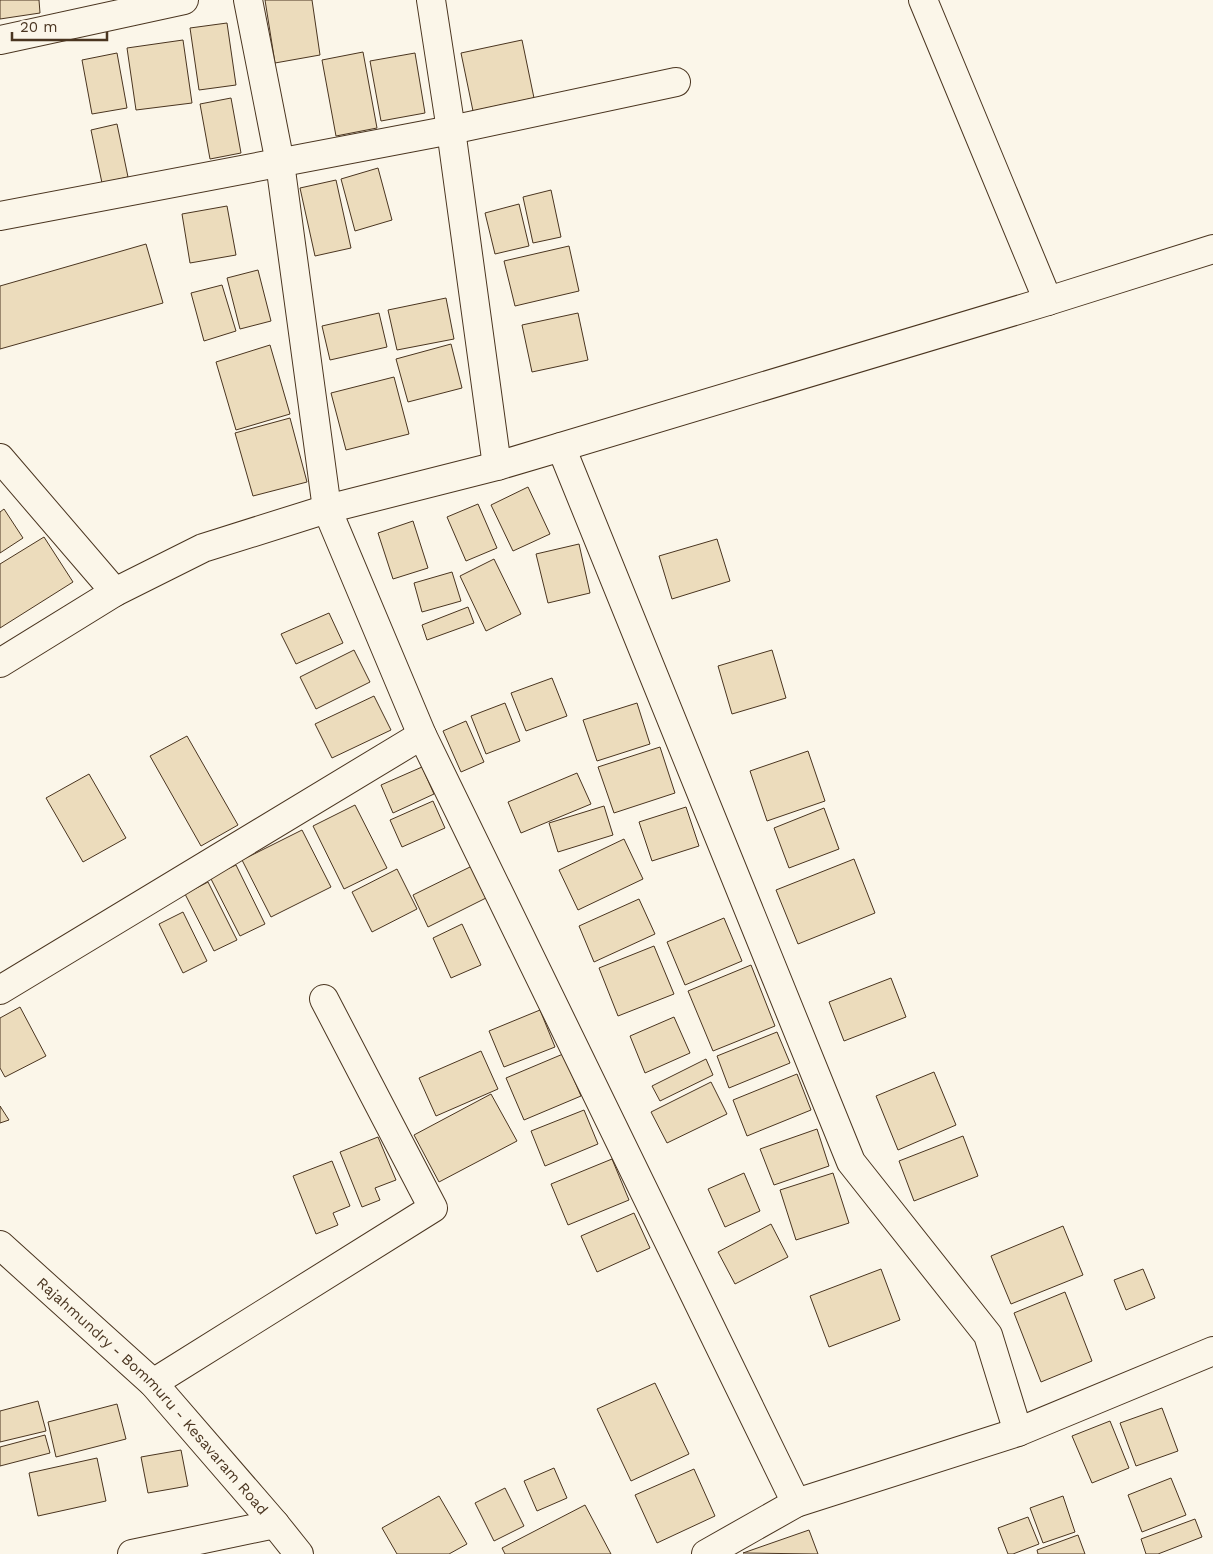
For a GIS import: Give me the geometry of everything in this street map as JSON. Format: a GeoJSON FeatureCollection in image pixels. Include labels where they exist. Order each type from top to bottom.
{"type":"FeatureCollection","features":[{"type":"Feature","properties":{"kind":"street"},"geometry":{"type":"LineString","coordinates":[[0,40],[184,0]]}},
{"type":"Feature","properties":{"kind":"street"},"geometry":{"type":"LineString","coordinates":[[248,0],[280,163],[327,509],[422,735],[796,1503]]}},
{"type":"Feature","properties":{"kind":"street"},"geometry":{"type":"LineString","coordinates":[[431,0],[451,130],[497,466]]}},
{"type":"Feature","properties":{"kind":"street"},"geometry":{"type":"LineString","coordinates":[[923,0],[1048,301]]}},
{"type":"Feature","properties":{"kind":"street"},"geometry":{"type":"LineString","coordinates":[[0,216],[451,130],[676,82]]}},
{"type":"Feature","properties":{"kind":"street"},"geometry":{"type":"LineString","coordinates":[[0,663],[115,592],[203,548],[327,509],[497,466],[1048,301],[1213,249]]}},
{"type":"Feature","properties":{"kind":"street"},"geometry":{"type":"LineString","coordinates":[[561,447],[851,1162],[988,1335],[1018,1432]]}},
{"type":"Feature","properties":{"kind":"street"},"geometry":{"type":"LineString","coordinates":[[0,458],[115,592]]}},
{"type":"Feature","properties":{"kind":"street"},"geometry":{"type":"LineString","coordinates":[[0,990],[422,735]]}},
{"type":"Feature","properties":{"kind":"street"},"geometry":{"type":"LineString","coordinates":[[153,1383],[434,1208],[324,999]]}},
{"type":"Feature","properties":{"kind":"street","name":"Rajahmundry - Bommuru - Kesavaram Road"},"geometry":{"type":"LineString","coordinates":[[0,1245],[153,1383],[299,1554]]}},
{"type":"Feature","properties":{"kind":"street"},"geometry":{"type":"LineString","coordinates":[[706,1554],[796,1503],[1018,1432],[1213,1351]]}},
{"type":"Feature","properties":{"kind":"street"},"geometry":{"type":"LineString","coordinates":[[132,1554],[275,1524]]}},
{"type":"Feature","properties":{"kind":"building"},"geometry":{"type":"Polygon","coordinates":[[[0,0],[39,0],[40,13],[0,19],[0,0]]]}},
{"type":"Feature","properties":{"kind":"building"},"geometry":{"type":"Polygon","coordinates":[[[265,0],[312,0],[320,55],[275,63],[265,0]]]}},
{"type":"Feature","properties":{"kind":"building"},"geometry":{"type":"Polygon","coordinates":[[[227,23],[236,85],[199,90],[190,28],[227,23]]]}},
{"type":"Feature","properties":{"kind":"building"},"geometry":{"type":"Polygon","coordinates":[[[183,40],[192,103],[136,110],[127,48],[183,40]]]}},
{"type":"Feature","properties":{"kind":"building"},"geometry":{"type":"Polygon","coordinates":[[[522,40],[534,98],[473,111],[461,53],[522,40]]]}},
{"type":"Feature","properties":{"kind":"building"},"geometry":{"type":"Polygon","coordinates":[[[363,52],[377,128],[336,136],[322,60],[363,52]]]}},
{"type":"Feature","properties":{"kind":"building"},"geometry":{"type":"Polygon","coordinates":[[[117,53],[127,108],[92,114],[82,60],[117,53]]]}},
{"type":"Feature","properties":{"kind":"building"},"geometry":{"type":"Polygon","coordinates":[[[415,53],[425,113],[381,121],[370,61],[415,53]]]}},
{"type":"Feature","properties":{"kind":"building"},"geometry":{"type":"Polygon","coordinates":[[[231,98],[241,153],[210,159],[200,104],[231,98]]]}},
{"type":"Feature","properties":{"kind":"building"},"geometry":{"type":"Polygon","coordinates":[[[117,124],[128,177],[102,183],[91,130],[117,124]]]}},
{"type":"Feature","properties":{"kind":"building"},"geometry":{"type":"Polygon","coordinates":[[[378,168],[392,220],[355,231],[341,179],[378,168]]]}},
{"type":"Feature","properties":{"kind":"building"},"geometry":{"type":"Polygon","coordinates":[[[336,180],[351,248],[315,256],[300,188],[336,180]]]}},
{"type":"Feature","properties":{"kind":"building"},"geometry":{"type":"Polygon","coordinates":[[[551,190],[561,237],[533,243],[523,197],[551,190]]]}},
{"type":"Feature","properties":{"kind":"building"},"geometry":{"type":"Polygon","coordinates":[[[519,204],[529,246],[495,254],[485,213],[519,204]]]}},
{"type":"Feature","properties":{"kind":"building"},"geometry":{"type":"Polygon","coordinates":[[[227,206],[236,255],[190,263],[182,214],[227,206]]]}},
{"type":"Feature","properties":{"kind":"building"},"geometry":{"type":"Polygon","coordinates":[[[146,244],[163,303],[0,349],[0,286],[146,244]]]}},
{"type":"Feature","properties":{"kind":"building"},"geometry":{"type":"Polygon","coordinates":[[[569,246],[579,291],[515,306],[504,261],[569,246]]]}},
{"type":"Feature","properties":{"kind":"building"},"geometry":{"type":"Polygon","coordinates":[[[258,270],[271,321],[240,329],[227,278],[258,270]]]}},
{"type":"Feature","properties":{"kind":"building"},"geometry":{"type":"Polygon","coordinates":[[[222,285],[236,331],[204,341],[191,293],[222,285]]]}},
{"type":"Feature","properties":{"kind":"building"},"geometry":{"type":"Polygon","coordinates":[[[446,298],[454,339],[397,350],[388,310],[446,298]]]}},
{"type":"Feature","properties":{"kind":"building"},"geometry":{"type":"Polygon","coordinates":[[[379,313],[387,347],[330,360],[322,326],[379,313]]]}},
{"type":"Feature","properties":{"kind":"building"},"geometry":{"type":"Polygon","coordinates":[[[578,313],[588,360],[532,372],[522,325],[578,313]]]}},
{"type":"Feature","properties":{"kind":"building"},"geometry":{"type":"Polygon","coordinates":[[[451,344],[462,388],[408,402],[396,359],[451,344]]]}},
{"type":"Feature","properties":{"kind":"building"},"geometry":{"type":"Polygon","coordinates":[[[270,345],[290,414],[236,430],[216,362],[270,345]]]}},
{"type":"Feature","properties":{"kind":"building"},"geometry":{"type":"Polygon","coordinates":[[[394,377],[409,434],[346,450],[331,393],[394,377]]]}},
{"type":"Feature","properties":{"kind":"building"},"geometry":{"type":"Polygon","coordinates":[[[290,418],[307,482],[253,496],[235,433],[290,418]]]}},
{"type":"Feature","properties":{"kind":"building"},"geometry":{"type":"Polygon","coordinates":[[[528,487],[550,534],[513,551],[491,505],[528,487]]]}},
{"type":"Feature","properties":{"kind":"building"},"geometry":{"type":"Polygon","coordinates":[[[478,504],[497,548],[466,561],[447,517],[478,504]]]}},
{"type":"Feature","properties":{"kind":"building"},"geometry":{"type":"Polygon","coordinates":[[[4,509],[23,538],[0,553],[0,512],[4,509]]]}},
{"type":"Feature","properties":{"kind":"building"},"geometry":{"type":"Polygon","coordinates":[[[413,521],[428,568],[393,579],[378,533],[413,521]]]}},
{"type":"Feature","properties":{"kind":"building"},"geometry":{"type":"Polygon","coordinates":[[[44,537],[73,582],[0,628],[0,564],[44,537]]]}},
{"type":"Feature","properties":{"kind":"building"},"geometry":{"type":"Polygon","coordinates":[[[717,539],[730,581],[672,599],[659,556],[717,539]]]}},
{"type":"Feature","properties":{"kind":"building"},"geometry":{"type":"Polygon","coordinates":[[[579,544],[590,593],[548,603],[536,554],[579,544]]]}},
{"type":"Feature","properties":{"kind":"building"},"geometry":{"type":"Polygon","coordinates":[[[494,559],[521,614],[486,631],[460,576],[494,559]]]}},
{"type":"Feature","properties":{"kind":"building"},"geometry":{"type":"Polygon","coordinates":[[[452,572],[461,601],[422,612],[414,583],[452,572]]]}},
{"type":"Feature","properties":{"kind":"building"},"geometry":{"type":"Polygon","coordinates":[[[468,607],[474,623],[427,640],[422,625],[468,607]]]}},
{"type":"Feature","properties":{"kind":"building"},"geometry":{"type":"Polygon","coordinates":[[[329,613],[343,643],[296,664],[281,634],[329,613]]]}},
{"type":"Feature","properties":{"kind":"building"},"geometry":{"type":"Polygon","coordinates":[[[354,650],[370,682],[316,709],[300,677],[354,650]]]}},
{"type":"Feature","properties":{"kind":"building"},"geometry":{"type":"Polygon","coordinates":[[[772,650],[786,698],[732,714],[718,666],[772,650]]]}},
{"type":"Feature","properties":{"kind":"building"},"geometry":{"type":"Polygon","coordinates":[[[552,678],[567,716],[526,731],[511,693],[552,678]]]}},
{"type":"Feature","properties":{"kind":"building"},"geometry":{"type":"Polygon","coordinates":[[[374,696],[391,730],[332,758],[315,724],[374,696]]]}},
{"type":"Feature","properties":{"kind":"building"},"geometry":{"type":"Polygon","coordinates":[[[505,703],[520,741],[486,754],[471,716],[505,703]]]}},
{"type":"Feature","properties":{"kind":"building"},"geometry":{"type":"Polygon","coordinates":[[[637,703],[650,744],[597,761],[583,720],[637,703]]]}},
{"type":"Feature","properties":{"kind":"building"},"geometry":{"type":"Polygon","coordinates":[[[466,721],[484,762],[461,772],[443,731],[466,721]]]}},
{"type":"Feature","properties":{"kind":"building"},"geometry":{"type":"Polygon","coordinates":[[[187,736],[238,825],[201,846],[150,756],[187,736]]]}},
{"type":"Feature","properties":{"kind":"building"},"geometry":{"type":"Polygon","coordinates":[[[660,747],[675,793],[614,813],[598,767],[660,747]]]}},
{"type":"Feature","properties":{"kind":"building"},"geometry":{"type":"Polygon","coordinates":[[[808,751],[825,801],[767,821],[750,771],[808,751]]]}},
{"type":"Feature","properties":{"kind":"building"},"geometry":{"type":"Polygon","coordinates":[[[422,767],[434,794],[393,813],[381,785],[422,767]]]}},
{"type":"Feature","properties":{"kind":"building"},"geometry":{"type":"Polygon","coordinates":[[[577,773],[591,804],[521,833],[508,802],[577,773]]]}},
{"type":"Feature","properties":{"kind":"building"},"geometry":{"type":"Polygon","coordinates":[[[89,774],[126,838],[83,862],[46,798],[89,774]]]}},
{"type":"Feature","properties":{"kind":"building"},"geometry":{"type":"Polygon","coordinates":[[[433,801],[445,828],[402,847],[390,820],[433,801]]]}},
{"type":"Feature","properties":{"kind":"building"},"geometry":{"type":"Polygon","coordinates":[[[355,805],[387,868],[344,889],[313,826],[355,805]]]}},
{"type":"Feature","properties":{"kind":"building"},"geometry":{"type":"Polygon","coordinates":[[[604,806],[613,835],[558,852],[549,823],[604,806]]]}},
{"type":"Feature","properties":{"kind":"building"},"geometry":{"type":"Polygon","coordinates":[[[686,807],[699,846],[652,861],[639,822],[686,807]]]}},
{"type":"Feature","properties":{"kind":"building"},"geometry":{"type":"Polygon","coordinates":[[[824,808],[839,849],[789,868],[774,828],[824,808]]]}},
{"type":"Feature","properties":{"kind":"building"},"geometry":{"type":"Polygon","coordinates":[[[302,830],[331,887],[271,917],[242,860],[302,830]]]}},
{"type":"Feature","properties":{"kind":"building"},"geometry":{"type":"Polygon","coordinates":[[[624,839],[643,879],[578,910],[559,870],[624,839]]]}},
{"type":"Feature","properties":{"kind":"building"},"geometry":{"type":"Polygon","coordinates":[[[854,859],[875,913],[798,944],[776,890],[854,859]]]}},
{"type":"Feature","properties":{"kind":"building"},"geometry":{"type":"Polygon","coordinates":[[[236,865],[265,924],[240,936],[210,877],[236,865]]]}},
{"type":"Feature","properties":{"kind":"building"},"geometry":{"type":"Polygon","coordinates":[[[472,866],[488,897],[428,927],[413,895],[472,866]]]}},
{"type":"Feature","properties":{"kind":"building"},"geometry":{"type":"Polygon","coordinates":[[[397,869],[417,909],[372,932],[352,892],[397,869]]]}},
{"type":"Feature","properties":{"kind":"building"},"geometry":{"type":"Polygon","coordinates":[[[208,882],[237,940],[214,951],[185,894],[208,882]]]}},
{"type":"Feature","properties":{"kind":"building"},"geometry":{"type":"Polygon","coordinates":[[[639,899],[655,934],[594,962],[579,926],[639,899]]]}},
{"type":"Feature","properties":{"kind":"building"},"geometry":{"type":"Polygon","coordinates":[[[183,912],[207,961],[183,973],[159,924],[183,912]]]}},
{"type":"Feature","properties":{"kind":"building"},"geometry":{"type":"Polygon","coordinates":[[[724,918],[742,961],[685,985],[667,942],[724,918]]]}},
{"type":"Feature","properties":{"kind":"building"},"geometry":{"type":"Polygon","coordinates":[[[462,924],[481,965],[451,978],[433,938],[462,924]]]}},
{"type":"Feature","properties":{"kind":"building"},"geometry":{"type":"Polygon","coordinates":[[[654,946],[674,994],[618,1016],[599,968],[654,946]]]}},
{"type":"Feature","properties":{"kind":"building"},"geometry":{"type":"Polygon","coordinates":[[[751,965],[775,1026],[713,1051],[688,991],[751,965]]]}},
{"type":"Feature","properties":{"kind":"building"},"geometry":{"type":"Polygon","coordinates":[[[891,978],[906,1017],[844,1041],[829,1002],[891,978]]]}},
{"type":"Feature","properties":{"kind":"building"},"geometry":{"type":"Polygon","coordinates":[[[20,1007],[46,1056],[5,1077],[0,1068],[0,1018],[20,1007]]]}},
{"type":"Feature","properties":{"kind":"building"},"geometry":{"type":"Polygon","coordinates":[[[540,1010],[555,1047],[504,1067],[489,1031],[540,1010]]]}},
{"type":"Feature","properties":{"kind":"building"},"geometry":{"type":"Polygon","coordinates":[[[674,1017],[690,1053],[645,1073],[630,1036],[674,1017]]]}},
{"type":"Feature","properties":{"kind":"building"},"geometry":{"type":"Polygon","coordinates":[[[777,1032],[790,1063],[729,1088],[717,1056],[777,1032]]]}},
{"type":"Feature","properties":{"kind":"building"},"geometry":{"type":"Polygon","coordinates":[[[481,1051],[498,1089],[436,1116],[419,1078],[481,1051]]]}},
{"type":"Feature","properties":{"kind":"building"},"geometry":{"type":"Polygon","coordinates":[[[563,1054],[581,1096],[524,1120],[506,1078],[563,1054]]]}},
{"type":"Feature","properties":{"kind":"building"},"geometry":{"type":"Polygon","coordinates":[[[706,1059],[713,1075],[660,1101],[652,1086],[706,1059]]]}},
{"type":"Feature","properties":{"kind":"building"},"geometry":{"type":"Polygon","coordinates":[[[934,1072],[956,1125],[898,1150],[876,1096],[934,1072]]]}},
{"type":"Feature","properties":{"kind":"building"},"geometry":{"type":"Polygon","coordinates":[[[797,1074],[811,1110],[747,1136],[733,1100],[797,1074]]]}},
{"type":"Feature","properties":{"kind":"building"},"geometry":{"type":"Polygon","coordinates":[[[711,1082],[727,1114],[667,1143],[651,1112],[711,1082]]]}},
{"type":"Feature","properties":{"kind":"building"},"geometry":{"type":"Polygon","coordinates":[[[491,1094],[517,1141],[439,1182],[414,1135],[491,1094]]]}},
{"type":"Feature","properties":{"kind":"building"},"geometry":{"type":"Polygon","coordinates":[[[0,1106],[9,1120],[0,1123],[0,1106]]]}},
{"type":"Feature","properties":{"kind":"building"},"geometry":{"type":"Polygon","coordinates":[[[584,1110],[598,1144],[545,1166],[531,1131],[584,1110]]]}},
{"type":"Feature","properties":{"kind":"building"},"geometry":{"type":"Polygon","coordinates":[[[817,1129],[829,1166],[774,1185],[760,1149],[817,1129]]]}},
{"type":"Feature","properties":{"kind":"building"},"geometry":{"type":"Polygon","coordinates":[[[963,1136],[978,1176],[914,1201],[899,1161],[963,1136]]]}},
{"type":"Feature","properties":{"kind":"building"},"geometry":{"type":"Polygon","coordinates":[[[378,1137],[396,1180],[375,1188],[380,1200],[362,1207],[340,1152],[378,1137]]]}},
{"type":"Feature","properties":{"kind":"building"},"geometry":{"type":"Polygon","coordinates":[[[612,1159],[629,1200],[568,1225],[551,1184],[612,1159]]]}},
{"type":"Feature","properties":{"kind":"building"},"geometry":{"type":"Polygon","coordinates":[[[332,1161],[350,1206],[333,1213],[338,1225],[316,1234],[293,1176],[332,1161]]]}},
{"type":"Feature","properties":{"kind":"building"},"geometry":{"type":"Polygon","coordinates":[[[744,1173],[760,1211],[725,1227],[708,1189],[744,1173]]]}},
{"type":"Feature","properties":{"kind":"building"},"geometry":{"type":"Polygon","coordinates":[[[833,1173],[849,1223],[796,1240],[780,1190],[833,1173]]]}},
{"type":"Feature","properties":{"kind":"building"},"geometry":{"type":"Polygon","coordinates":[[[634,1213],[650,1248],[597,1272],[581,1236],[634,1213]]]}},
{"type":"Feature","properties":{"kind":"building"},"geometry":{"type":"Polygon","coordinates":[[[771,1224],[788,1257],[735,1284],[718,1252],[771,1224]]]}},
{"type":"Feature","properties":{"kind":"building"},"geometry":{"type":"Polygon","coordinates":[[[1063,1226],[1083,1275],[1011,1304],[991,1256],[1063,1226]]]}},
{"type":"Feature","properties":{"kind":"building"},"geometry":{"type":"Polygon","coordinates":[[[881,1269],[900,1320],[829,1347],[810,1296],[881,1269]]]}},
{"type":"Feature","properties":{"kind":"building"},"geometry":{"type":"Polygon","coordinates":[[[1143,1269],[1155,1298],[1126,1310],[1114,1280],[1143,1269]]]}},
{"type":"Feature","properties":{"kind":"building"},"geometry":{"type":"Polygon","coordinates":[[[1065,1292],[1092,1361],[1041,1382],[1014,1313],[1065,1292]]]}},
{"type":"Feature","properties":{"kind":"building"},"geometry":{"type":"Polygon","coordinates":[[[655,1383],[689,1454],[631,1481],[597,1409],[655,1383]]]}},
{"type":"Feature","properties":{"kind":"building"},"geometry":{"type":"Polygon","coordinates":[[[38,1401],[46,1431],[0,1442],[0,1411],[38,1401]]]}},
{"type":"Feature","properties":{"kind":"building"},"geometry":{"type":"Polygon","coordinates":[[[117,1404],[126,1439],[56,1457],[48,1422],[117,1404]]]}},
{"type":"Feature","properties":{"kind":"building"},"geometry":{"type":"Polygon","coordinates":[[[1162,1408],[1178,1451],[1136,1466],[1120,1423],[1162,1408]]]}},
{"type":"Feature","properties":{"kind":"building"},"geometry":{"type":"Polygon","coordinates":[[[1110,1421],[1129,1468],[1092,1483],[1072,1436],[1110,1421]]]}},
{"type":"Feature","properties":{"kind":"building"},"geometry":{"type":"Polygon","coordinates":[[[45,1435],[50,1453],[0,1466],[0,1447],[45,1435]]]}},
{"type":"Feature","properties":{"kind":"building"},"geometry":{"type":"Polygon","coordinates":[[[181,1450],[188,1486],[148,1493],[141,1457],[181,1450]]]}},
{"type":"Feature","properties":{"kind":"building"},"geometry":{"type":"Polygon","coordinates":[[[97,1458],[106,1501],[38,1516],[29,1473],[97,1458]]]}},
{"type":"Feature","properties":{"kind":"building"},"geometry":{"type":"Polygon","coordinates":[[[554,1468],[567,1498],[537,1511],[524,1481],[554,1468]]]}},
{"type":"Feature","properties":{"kind":"building"},"geometry":{"type":"Polygon","coordinates":[[[694,1469],[715,1516],[657,1543],[635,1495],[694,1469]]]}},
{"type":"Feature","properties":{"kind":"building"},"geometry":{"type":"Polygon","coordinates":[[[1171,1478],[1186,1515],[1142,1532],[1128,1495],[1171,1478]]]}},
{"type":"Feature","properties":{"kind":"building"},"geometry":{"type":"Polygon","coordinates":[[[505,1488],[524,1526],[494,1541],[475,1503],[505,1488]]]}},
{"type":"Feature","properties":{"kind":"building"},"geometry":{"type":"Polygon","coordinates":[[[439,1496],[467,1544],[449,1554],[397,1554],[382,1528],[439,1496]]]}},
{"type":"Feature","properties":{"kind":"building"},"geometry":{"type":"Polygon","coordinates":[[[1063,1496],[1075,1532],[1043,1543],[1030,1508],[1063,1496]]]}},
{"type":"Feature","properties":{"kind":"building"},"geometry":{"type":"Polygon","coordinates":[[[585,1505],[611,1554],[505,1554],[502,1548],[585,1505]]]}},
{"type":"Feature","properties":{"kind":"building"},"geometry":{"type":"Polygon","coordinates":[[[1028,1517],[1039,1544],[1013,1554],[1008,1554],[998,1528],[1028,1517]]]}},
{"type":"Feature","properties":{"kind":"building"},"geometry":{"type":"Polygon","coordinates":[[[1195,1519],[1202,1537],[1158,1554],[1146,1554],[1141,1539],[1195,1519]]]}},
{"type":"Feature","properties":{"kind":"building"},"geometry":{"type":"Polygon","coordinates":[[[809,1530],[818,1554],[743,1553],[809,1530]]]}},
{"type":"Feature","properties":{"kind":"building"},"geometry":{"type":"Polygon","coordinates":[[[1078,1535],[1085,1554],[1038,1554],[1037,1550],[1078,1535]]]}}]}
